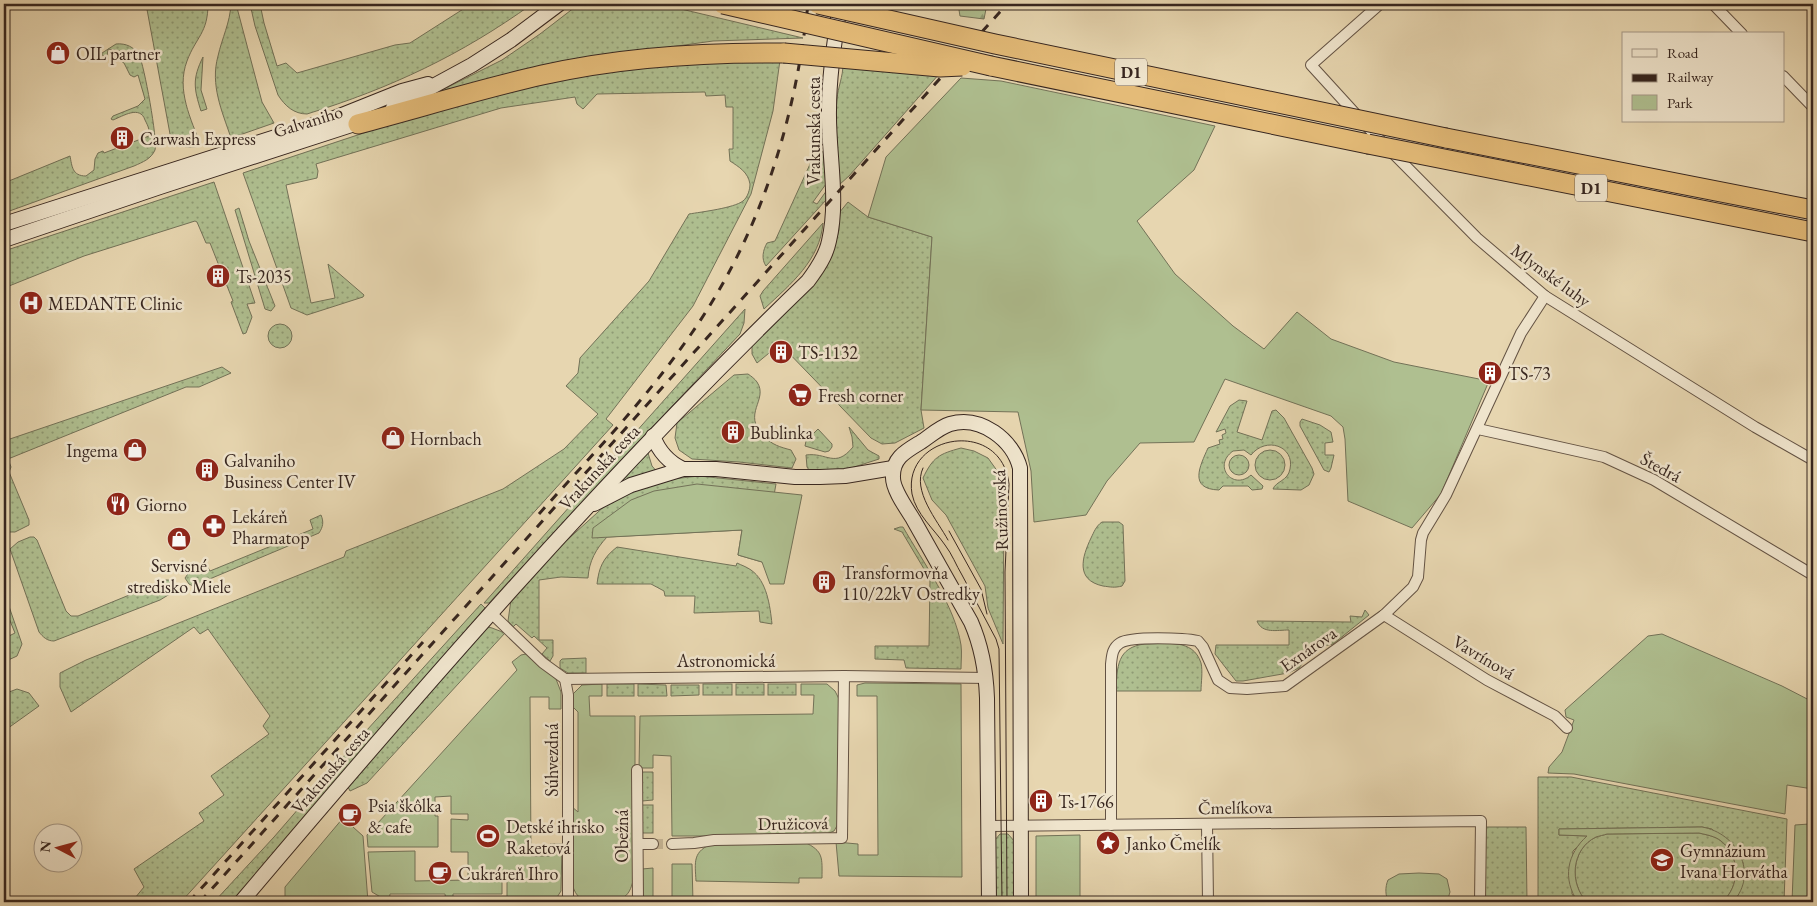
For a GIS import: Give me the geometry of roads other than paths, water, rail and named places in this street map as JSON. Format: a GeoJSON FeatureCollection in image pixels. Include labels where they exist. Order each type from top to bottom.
{"type":"FeatureCollection","features":[{"type":"Feature","properties":{"kind":"highway","name":"D1"},"geometry":{"type":"LineString","coordinates":[[723,4],[990,66],[1368,144],[1813,232]]}},
{"type":"Feature","properties":{"kind":"highway","name":"D1"},"geometry":{"type":"LineString","coordinates":[[818,4],[995,44],[1426,134],[1813,210]]}},
{"type":"Feature","properties":{"kind":"highway"},"geometry":{"type":"LineString","coordinates":[[358,124],[542,75],[644,59],[706,54],[784,53],[940,67],[990,66]]}},
{"type":"Feature","properties":{"kind":"main road","name":"Galvaniho"},"geometry":{"type":"LineString","coordinates":[[4,240],[160,186],[358,124],[409,101],[445,78],[472,64],[510,40],[559,4]]}},
{"type":"Feature","properties":{"kind":"main road","name":"Vrakunská cesta"},"geometry":{"type":"LineString","coordinates":[[241,902],[490,612],[653,436],[743,343],[808,281],[824,256],[829,242],[832,222],[829,110],[831,68],[840,4]]}},
{"type":"Feature","properties":{"kind":"main road","name":"Galvaniho"},"geometry":{"type":"LineString","coordinates":[[4,224],[332,119],[402,91],[445,78]]}},
{"type":"Feature","properties":{"kind":"main road","name":"Ružinovská"},"geometry":{"type":"LineString","coordinates":[[893,468],[903,453],[949,424],[962,422],[982,426],[996,434],[1008,443],[1017,457],[1020,474],[1021,902]]}},
{"type":"Feature","properties":{"kind":"main road"},"geometry":{"type":"LineString","coordinates":[[653,436],[657,446],[667,459],[683,469]]}},
{"type":"Feature","properties":{"kind":"main road"},"geometry":{"type":"LineString","coordinates":[[588,507],[631,485],[683,469],[716,469],[820,478],[854,475],[893,468],[895,486],[971,622],[982,651],[986,678],[989,902]]}},
{"type":"Feature","properties":{"kind":"street","name":"Mlynské luhy"},"geometry":{"type":"LineString","coordinates":[[1380,4],[1311,65],[1373,133],[1477,238],[1545,296],[1755,427],[1813,460]]}},
{"type":"Feature","properties":{"kind":"street"},"geometry":{"type":"LineString","coordinates":[[1713,4],[1740,32]]}},
{"type":"Feature","properties":{"kind":"street"},"geometry":{"type":"LineString","coordinates":[[1784,77],[1813,107]]}},
{"type":"Feature","properties":{"kind":"street","name":"Exnárova"},"geometry":{"type":"LineString","coordinates":[[1111,825],[1112,656],[1114,649],[1120,642],[1134,639],[1188,638],[1198,641],[1203,647],[1218,680],[1230,688],[1247,689],[1284,686],[1384,615],[1413,587],[1418,577],[1420,540],[1423,533],[1446,495],[1478,429],[1515,343],[1545,296]]}},
{"type":"Feature","properties":{"kind":"street","name":"Štedrá"},"geometry":{"type":"LineString","coordinates":[[1478,429],[1604,457],[1654,480],[1813,575]]}},
{"type":"Feature","properties":{"kind":"street"},"geometry":{"type":"LineString","coordinates":[[490,612],[543,663],[565,679]]}},
{"type":"Feature","properties":{"kind":"street","name":"Vavrínová"},"geometry":{"type":"LineString","coordinates":[[1384,615],[1487,680],[1555,716],[1567,728]]}},
{"type":"Feature","properties":{"kind":"street","name":"Astronomická"},"geometry":{"type":"LineString","coordinates":[[565,679],[844,676],[986,678]]}},
{"type":"Feature","properties":{"kind":"street","name":"Družicová"},"geometry":{"type":"LineString","coordinates":[[672,844],[714,840],[842,838],[844,676]]}},
{"type":"Feature","properties":{"kind":"street","name":"Súhvezdná"},"geometry":{"type":"LineString","coordinates":[[565,679],[568,695],[568,902]]}},
{"type":"Feature","properties":{"kind":"street","name":"Obežná"},"geometry":{"type":"LineString","coordinates":[[637,770],[638,902]]}},
{"type":"Feature","properties":{"kind":"street","name":"Čmelíkova"},"geometry":{"type":"LineString","coordinates":[[989,826],[1481,821],[1480,902]]}},
{"type":"Feature","properties":{"kind":"street"},"geometry":{"type":"LineString","coordinates":[[1207,824],[1208,902]]}},
{"type":"Feature","properties":{"kind":"street"},"geometry":{"type":"LineString","coordinates":[[638,844],[652,844]]}},
{"type":"Feature","properties":{"kind":"tunnel"},"geometry":{"type":"LineString","coordinates":[[653,844],[672,844]]}},
{"type":"Feature","properties":{"kind":"tram line"},"geometry":{"type":"LineString","coordinates":[[1002,902],[999,649],[996,639],[952,556],[921,515],[912,494],[913,474],[922,458],[936,447],[954,441],[972,442],[989,449],[1002,463],[1009,484],[1005,572],[1007,902]]}},
{"type":"Feature","properties":{"kind":"tram line"},"geometry":{"type":"LineString","coordinates":[[923,468],[920,477],[923,496],[948,540]]}},
{"type":"Feature","properties":{"kind":"tram line"},"geometry":{"type":"LineString","coordinates":[[949,531],[981,589],[987,614]]}},
{"type":"Feature","properties":{"kind":"railway"},"geometry":{"type":"LineString","coordinates":[[539,514],[650,389],[684,344],[710,305],[733,265],[752,224],[782,139],[802,50],[808,4]]}},
{"type":"Feature","properties":{"kind":"railway"},"geometry":{"type":"LineString","coordinates":[[200,902],[1007,4]]}},
{"type":"Feature","properties":{"kind":"railway"},"geometry":{"type":"LineString","coordinates":[[189,902],[423,642]]}},
{"type":"Feature","properties":{"kind":"place","name":"OIL partner"},"geometry":{"type":"Point","coordinates":[58,53]}},
{"type":"Feature","properties":{"kind":"place","name":"Carwash Express"},"geometry":{"type":"Point","coordinates":[122,138]}},
{"type":"Feature","properties":{"kind":"place","name":"Ts-2035"},"geometry":{"type":"Point","coordinates":[218,276]}},
{"type":"Feature","properties":{"kind":"place","name":"MEDANTE Clinic"},"geometry":{"type":"Point","coordinates":[31,303]}},
{"type":"Feature","properties":{"kind":"place","name":"TS-1132"},"geometry":{"type":"Point","coordinates":[781,352]}},
{"type":"Feature","properties":{"kind":"place","name":"TS-73"},"geometry":{"type":"Point","coordinates":[1490,373]}},
{"type":"Feature","properties":{"kind":"place","name":"Fresh corner"},"geometry":{"type":"Point","coordinates":[800,395]}},
{"type":"Feature","properties":{"kind":"place","name":"Bublinka"},"geometry":{"type":"Point","coordinates":[733,432]}},
{"type":"Feature","properties":{"kind":"place","name":"Hornbach"},"geometry":{"type":"Point","coordinates":[393,438]}},
{"type":"Feature","properties":{"kind":"place","name":"Ingema"},"geometry":{"type":"Point","coordinates":[135,450]}},
{"type":"Feature","properties":{"kind":"place","name":"Galvaniho Business Center IV"},"geometry":{"type":"Point","coordinates":[207,470]}},
{"type":"Feature","properties":{"kind":"place","name":"Giorno"},"geometry":{"type":"Point","coordinates":[118,504]}},
{"type":"Feature","properties":{"kind":"place","name":"Lekáreň Pharmatop"},"geometry":{"type":"Point","coordinates":[214,526]}},
{"type":"Feature","properties":{"kind":"place","name":"Servisné stredisko Miele"},"geometry":{"type":"Point","coordinates":[179,539]}},
{"type":"Feature","properties":{"kind":"place","name":"Transformovňa 110/22kV Ostredky"},"geometry":{"type":"Point","coordinates":[824,582]}},
{"type":"Feature","properties":{"kind":"place","name":"Ts-1766"},"geometry":{"type":"Point","coordinates":[1041,801]}},
{"type":"Feature","properties":{"kind":"place","name":"Psia škôlka & cafe"},"geometry":{"type":"Point","coordinates":[350,815]}},
{"type":"Feature","properties":{"kind":"place","name":"Detské ihrisko Raketová"},"geometry":{"type":"Point","coordinates":[488,836]}},
{"type":"Feature","properties":{"kind":"place","name":"Janko Čmelík"},"geometry":{"type":"Point","coordinates":[1108,843]}},
{"type":"Feature","properties":{"kind":"place","name":"Gymnázium Ivana Horvátha"},"geometry":{"type":"Point","coordinates":[1662,860]}},
{"type":"Feature","properties":{"kind":"place","name":"Cukráreň Ihro"},"geometry":{"type":"Point","coordinates":[440,873]}}]}
